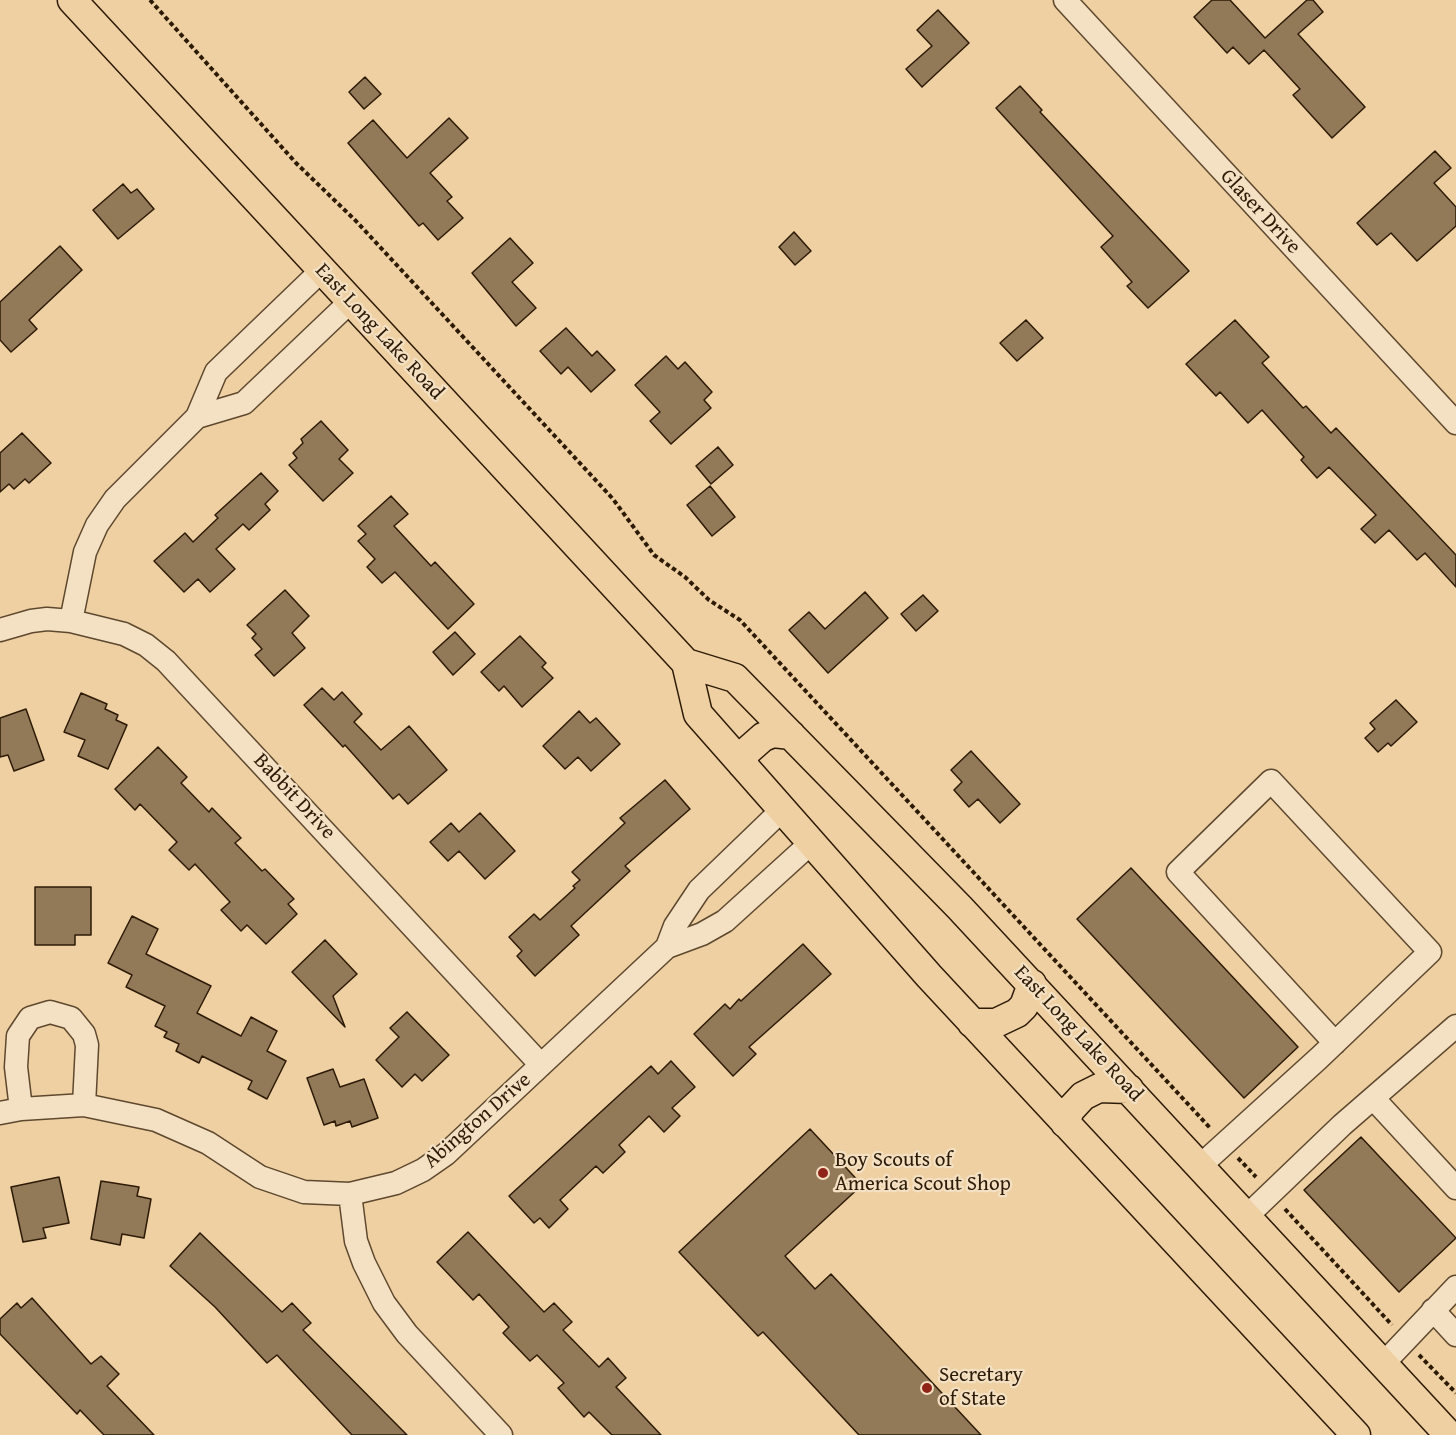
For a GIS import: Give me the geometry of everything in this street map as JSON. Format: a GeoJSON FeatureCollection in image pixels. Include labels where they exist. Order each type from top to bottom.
{"type":"FeatureCollection","features":[{"type":"Feature","properties":{"kind":"main road","name":"East Long Lake Road"},"geometry":{"type":"LineString","coordinates":[[72,0],[686,663],[698,714],[972,1023],[1356,1435]]}},
{"type":"Feature","properties":{"kind":"main road","name":"East Long Lake Road"},"geometry":{"type":"LineString","coordinates":[[686,663],[735,678],[1032,984],[1449,1435]]}},
{"type":"Feature","properties":{"kind":"main road"},"geometry":{"type":"LineString","coordinates":[[742,764],[746,752],[763,736],[791,735]]}},
{"type":"Feature","properties":{"kind":"main road"},"geometry":{"type":"LineString","coordinates":[[972,1023],[996,1023],[1017,1013],[1024,1006],[1032,984]]}},
{"type":"Feature","properties":{"kind":"main road"},"geometry":{"type":"LineString","coordinates":[[1065,1123],[1070,1110],[1083,1096],[1100,1088],[1129,1089]]}},
{"type":"Feature","properties":{"kind":"street","name":"Glaser Drive"},"geometry":{"type":"LineString","coordinates":[[1065,0],[1456,423]]}},
{"type":"Feature","properties":{"kind":"street"},"geometry":{"type":"LineString","coordinates":[[71,621],[85,552],[98,525],[128,483],[197,417],[216,372],[322,270]]}},
{"type":"Feature","properties":{"kind":"street"},"geometry":{"type":"LineString","coordinates":[[197,417],[244,403],[351,301]]}},
{"type":"Feature","properties":{"kind":"street","name":"Babbit Drive"},"geometry":{"type":"LineString","coordinates":[[0,630],[39,620],[71,621],[124,634],[146,645],[184,678],[541,1065]]}},
{"type":"Feature","properties":{"kind":"street"},"geometry":{"type":"LineString","coordinates":[[1200,1166],[1335,1043],[1430,952],[1271,781],[1178,872],[1335,1043]]}},
{"type":"Feature","properties":{"kind":"street","name":"Abington Drive"},"geometry":{"type":"LineString","coordinates":[[667,947],[675,926],[699,890],[782,810]]}},
{"type":"Feature","properties":{"kind":"street","name":"Abington Drive"},"geometry":{"type":"LineString","coordinates":[[84,1105],[87,1045],[84,1034],[71,1018],[50,1012],[30,1018],[18,1036],[10,1111],[84,1105],[156,1120],[180,1129],[260,1177],[286,1188],[323,1195],[350,1194],[396,1184],[423,1170],[446,1154],[667,947],[702,934],[725,921],[810,843]]}},
{"type":"Feature","properties":{"kind":"street"},"geometry":{"type":"LineString","coordinates":[[1246,1217],[1373,1098],[1456,1026]]}},
{"type":"Feature","properties":{"kind":"street"},"geometry":{"type":"LineString","coordinates":[[1373,1098],[1456,1188]]}},
{"type":"Feature","properties":{"kind":"street"},"geometry":{"type":"LineString","coordinates":[[350,1194],[356,1240],[364,1263],[384,1303],[407,1334],[501,1435]]}},
{"type":"Feature","properties":{"kind":"street"},"geometry":{"type":"LineString","coordinates":[[1383,1364],[1407,1342],[1433,1310],[1456,1287]]}},
{"type":"Feature","properties":{"kind":"street"},"geometry":{"type":"LineString","coordinates":[[1433,1310],[1456,1335]]}},
{"type":"Feature","properties":{"kind":"path"},"geometry":{"type":"LineString","coordinates":[[150,0],[296,163],[356,221],[613,499],[654,555],[684,577],[709,600],[740,620],[1456,1394]]}},
{"type":"Feature","properties":{"kind":"building"},"geometry":{"type":"Polygon","coordinates":[[[1212,0],[1230,0],[1265,38],[1307,0],[1313,0],[1323,12],[1298,34],[1365,107],[1332,138],[1293,95],[1300,89],[1264,50],[1249,64],[1233,47],[1227,53],[1194,17],[1212,0]]]}},
{"type":"Feature","properties":{"kind":"building"},"geometry":{"type":"Polygon","coordinates":[[[938,10],[969,43],[922,87],[906,69],[932,46],[917,30],[938,10]]]}},
{"type":"Feature","properties":{"kind":"building"},"geometry":{"type":"Polygon","coordinates":[[[365,77],[381,94],[364,109],[349,92],[365,77]]]}},
{"type":"Feature","properties":{"kind":"building"},"geometry":{"type":"Polygon","coordinates":[[[1020,86],[1042,110],[1040,112],[1189,271],[1148,308],[1127,286],[1132,282],[1101,247],[1113,236],[996,108],[1020,86]]]}},
{"type":"Feature","properties":{"kind":"building"},"geometry":{"type":"Polygon","coordinates":[[[449,118],[468,138],[430,173],[452,197],[447,201],[463,218],[438,240],[423,223],[419,226],[348,143],[373,120],[407,158],[449,118]]]}},
{"type":"Feature","properties":{"kind":"building"},"geometry":{"type":"Polygon","coordinates":[[[1435,151],[1451,168],[1434,183],[1456,207],[1456,226],[1417,261],[1391,233],[1377,245],[1357,223],[1435,151]]]}},
{"type":"Feature","properties":{"kind":"building"},"geometry":{"type":"Polygon","coordinates":[[[123,184],[131,193],[137,189],[154,209],[118,239],[93,210],[123,184]]]}},
{"type":"Feature","properties":{"kind":"building"},"geometry":{"type":"Polygon","coordinates":[[[794,232],[811,251],[795,265],[779,247],[794,232]]]}},
{"type":"Feature","properties":{"kind":"building"},"geometry":{"type":"Polygon","coordinates":[[[510,238],[533,263],[512,282],[536,308],[516,326],[472,273],[510,238]]]}},
{"type":"Feature","properties":{"kind":"building"},"geometry":{"type":"Polygon","coordinates":[[[60,246],[82,270],[29,320],[37,329],[11,352],[0,340],[0,302],[60,246]]]}},
{"type":"Feature","properties":{"kind":"building"},"geometry":{"type":"Polygon","coordinates":[[[1026,320],[1043,338],[1017,361],[1000,343],[1026,320]]]}},
{"type":"Feature","properties":{"kind":"building"},"geometry":{"type":"Polygon","coordinates":[[[1235,320],[1269,357],[1262,363],[1303,408],[1306,406],[1331,433],[1336,428],[1456,555],[1456,587],[1425,553],[1417,560],[1389,530],[1375,543],[1361,529],[1376,515],[1329,467],[1317,478],[1301,460],[1304,457],[1262,410],[1248,423],[1220,392],[1216,396],[1186,364],[1235,320]]]}},
{"type":"Feature","properties":{"kind":"building"},"geometry":{"type":"Polygon","coordinates":[[[566,328],[592,356],[597,351],[615,370],[591,392],[568,367],[561,374],[540,351],[566,328]]]}},
{"type":"Feature","properties":{"kind":"building"},"geometry":{"type":"Polygon","coordinates":[[[666,356],[678,369],[685,362],[712,392],[704,400],[711,408],[671,444],[650,421],[660,412],[635,385],[666,356]]]}},
{"type":"Feature","properties":{"kind":"building"},"geometry":{"type":"Polygon","coordinates":[[[321,421],[348,450],[339,459],[353,473],[323,501],[289,465],[297,458],[293,453],[303,443],[301,439],[321,421]]]}},
{"type":"Feature","properties":{"kind":"building"},"geometry":{"type":"Polygon","coordinates":[[[22,433],[51,463],[29,483],[25,479],[14,489],[9,484],[0,492],[0,453],[22,433]]]}},
{"type":"Feature","properties":{"kind":"building"},"geometry":{"type":"Polygon","coordinates":[[[718,447],[733,465],[711,484],[696,466],[718,447]]]}},
{"type":"Feature","properties":{"kind":"building"},"geometry":{"type":"Polygon","coordinates":[[[261,473],[278,491],[265,504],[270,510],[249,530],[243,524],[216,549],[235,569],[210,592],[198,579],[184,592],[154,561],[185,533],[193,542],[218,518],[215,515],[261,473]]]}},
{"type":"Feature","properties":{"kind":"building"},"geometry":{"type":"Polygon","coordinates":[[[710,486],[735,517],[712,536],[687,505],[710,486]]]}},
{"type":"Feature","properties":{"kind":"building"},"geometry":{"type":"Polygon","coordinates":[[[391,496],[408,514],[394,526],[431,566],[435,562],[474,604],[448,629],[395,572],[382,583],[367,567],[375,559],[358,541],[366,534],[358,526],[391,496]]]}},
{"type":"Feature","properties":{"kind":"building"},"geometry":{"type":"Polygon","coordinates":[[[285,590],[309,616],[292,633],[305,648],[274,676],[255,655],[262,649],[252,638],[256,634],[247,625],[285,590]]]}},
{"type":"Feature","properties":{"kind":"building"},"geometry":{"type":"Polygon","coordinates":[[[865,592],[888,618],[828,673],[789,630],[809,612],[825,629],[865,592]]]}},
{"type":"Feature","properties":{"kind":"building"},"geometry":{"type":"Polygon","coordinates":[[[923,595],[938,611],[916,631],[901,614],[923,595]]]}},
{"type":"Feature","properties":{"kind":"building"},"geometry":{"type":"Polygon","coordinates":[[[455,632],[475,654],[453,675],[433,652],[455,632]]]}},
{"type":"Feature","properties":{"kind":"building"},"geometry":{"type":"Polygon","coordinates":[[[520,636],[546,663],[542,667],[553,678],[522,707],[504,686],[499,691],[481,672],[520,636]]]}},
{"type":"Feature","properties":{"kind":"building"},"geometry":{"type":"Polygon","coordinates":[[[322,688],[334,700],[342,692],[362,714],[354,722],[381,750],[409,726],[447,770],[408,804],[399,794],[393,799],[345,745],[343,747],[304,705],[322,688]]]}},
{"type":"Feature","properties":{"kind":"building"},"geometry":{"type":"Polygon","coordinates":[[[81,693],[107,704],[105,709],[118,715],[116,720],[127,725],[108,769],[78,756],[85,740],[64,732],[81,693]]]}},
{"type":"Feature","properties":{"kind":"building"},"geometry":{"type":"Polygon","coordinates":[[[1396,700],[1417,722],[1391,746],[1388,743],[1378,752],[1365,738],[1375,729],[1370,723],[1396,700]]]}},
{"type":"Feature","properties":{"kind":"building"},"geometry":{"type":"Polygon","coordinates":[[[26,709],[44,760],[14,771],[8,755],[0,757],[0,718],[26,709]]]}},
{"type":"Feature","properties":{"kind":"building"},"geometry":{"type":"Polygon","coordinates":[[[579,711],[590,723],[596,718],[620,744],[591,771],[578,757],[565,769],[543,746],[579,711]]]}},
{"type":"Feature","properties":{"kind":"building"},"geometry":{"type":"Polygon","coordinates":[[[158,747],[187,777],[181,783],[209,812],[212,808],[241,838],[235,843],[294,899],[288,904],[297,914],[266,944],[247,925],[241,931],[221,910],[230,902],[195,864],[189,870],[169,850],[177,842],[140,804],[135,810],[115,789],[158,747]]]}},
{"type":"Feature","properties":{"kind":"building"},"geometry":{"type":"Polygon","coordinates":[[[971,751],[1020,804],[1000,823],[978,799],[969,807],[954,790],[962,782],[951,770],[971,751]]]}},
{"type":"Feature","properties":{"kind":"building"},"geometry":{"type":"Polygon","coordinates":[[[665,780],[690,809],[625,866],[630,871],[571,926],[579,935],[535,976],[517,956],[522,951],[509,937],[534,914],[540,920],[575,888],[573,886],[580,880],[572,872],[625,823],[620,818],[665,780]]]}},
{"type":"Feature","properties":{"kind":"building"},"geometry":{"type":"Polygon","coordinates":[[[480,813],[515,851],[485,879],[459,851],[448,861],[430,842],[451,823],[459,832],[480,813]]]}},
{"type":"Feature","properties":{"kind":"building"},"geometry":{"type":"Polygon","coordinates":[[[1131,868],[1298,1047],[1244,1098],[1077,919],[1131,868]]]}},
{"type":"Feature","properties":{"kind":"building"},"geometry":{"type":"Polygon","coordinates":[[[35,887],[91,887],[91,935],[75,935],[75,945],[35,945],[35,887]]]}},
{"type":"Feature","properties":{"kind":"building"},"geometry":{"type":"Polygon","coordinates":[[[132,916],[158,929],[146,954],[211,986],[197,1013],[241,1036],[251,1017],[277,1031],[267,1051],[286,1061],[267,1099],[248,1089],[252,1081],[202,1056],[199,1063],[176,1051],[179,1044],[164,1037],[167,1032],[155,1026],[165,1006],[126,987],[132,975],[108,963],[132,916]]]}},
{"type":"Feature","properties":{"kind":"building"},"geometry":{"type":"Polygon","coordinates":[[[325,940],[357,974],[333,996],[345,1027],[292,972],[325,940]]]}},
{"type":"Feature","properties":{"kind":"building"},"geometry":{"type":"Polygon","coordinates":[[[803,944],[831,974],[749,1047],[756,1054],[733,1076],[694,1034],[725,1004],[730,1009],[739,999],[741,1001],[803,944]]]}},
{"type":"Feature","properties":{"kind":"building"},"geometry":{"type":"Polygon","coordinates":[[[407,1012],[449,1055],[422,1081],[415,1074],[402,1087],[376,1060],[399,1037],[390,1028],[407,1012]]]}},
{"type":"Feature","properties":{"kind":"building"},"geometry":{"type":"Polygon","coordinates":[[[671,1061],[695,1087],[672,1108],[680,1116],[664,1132],[649,1116],[619,1145],[625,1152],[603,1173],[596,1166],[560,1200],[568,1209],[549,1228],[540,1218],[534,1223],[509,1196],[651,1066],[658,1074],[671,1061]]]}},
{"type":"Feature","properties":{"kind":"building"},"geometry":{"type":"Polygon","coordinates":[[[333,1069],[340,1087],[364,1079],[378,1118],[352,1127],[350,1121],[336,1126],[335,1121],[324,1125],[307,1078],[333,1069]]]}},
{"type":"Feature","properties":{"kind":"building"},"geometry":{"type":"Polygon","coordinates":[[[810,1129],[862,1185],[785,1256],[815,1289],[831,1274],[981,1435],[859,1435],[763,1332],[758,1336],[679,1252],[810,1129]]]}},
{"type":"Feature","properties":{"kind":"building"},"geometry":{"type":"Polygon","coordinates":[[[1361,1137],[1456,1238],[1399,1292],[1304,1190],[1361,1137]]]}},
{"type":"Feature","properties":{"kind":"building"},"geometry":{"type":"Polygon","coordinates":[[[59,1177],[69,1223],[43,1228],[46,1238],[23,1242],[11,1187],[59,1177]]]}},
{"type":"Feature","properties":{"kind":"building"},"geometry":{"type":"Polygon","coordinates":[[[101,1181],[139,1187],[137,1196],[151,1199],[144,1238],[122,1234],[120,1245],[91,1239],[101,1181]]]}},
{"type":"Feature","properties":{"kind":"building"},"geometry":{"type":"Polygon","coordinates":[[[468,1232],[544,1312],[554,1303],[572,1322],[563,1330],[599,1367],[608,1358],[626,1378],[616,1387],[661,1435],[612,1435],[589,1412],[584,1417],[558,1388],[564,1383],[537,1355],[530,1361],[503,1333],[509,1327],[479,1294],[473,1300],[437,1262],[468,1232]]]}},
{"type":"Feature","properties":{"kind":"building"},"geometry":{"type":"Polygon","coordinates":[[[200,1233],[282,1312],[292,1303],[311,1323],[303,1330],[407,1435],[352,1435],[277,1355],[267,1363],[215,1307],[170,1266],[200,1233]]]}},
{"type":"Feature","properties":{"kind":"building"},"geometry":{"type":"Polygon","coordinates":[[[32,1298],[91,1364],[101,1356],[119,1374],[107,1386],[154,1435],[104,1435],[80,1410],[77,1414],[0,1334],[0,1319],[17,1303],[21,1308],[32,1298]]]}},
{"type":"Feature","properties":{"kind":"place","name":"Boy Scouts of America Scout Shop"},"geometry":{"type":"Point","coordinates":[823,1173]}},
{"type":"Feature","properties":{"kind":"place","name":"Secretary of State"},"geometry":{"type":"Point","coordinates":[927,1388]}}]}
